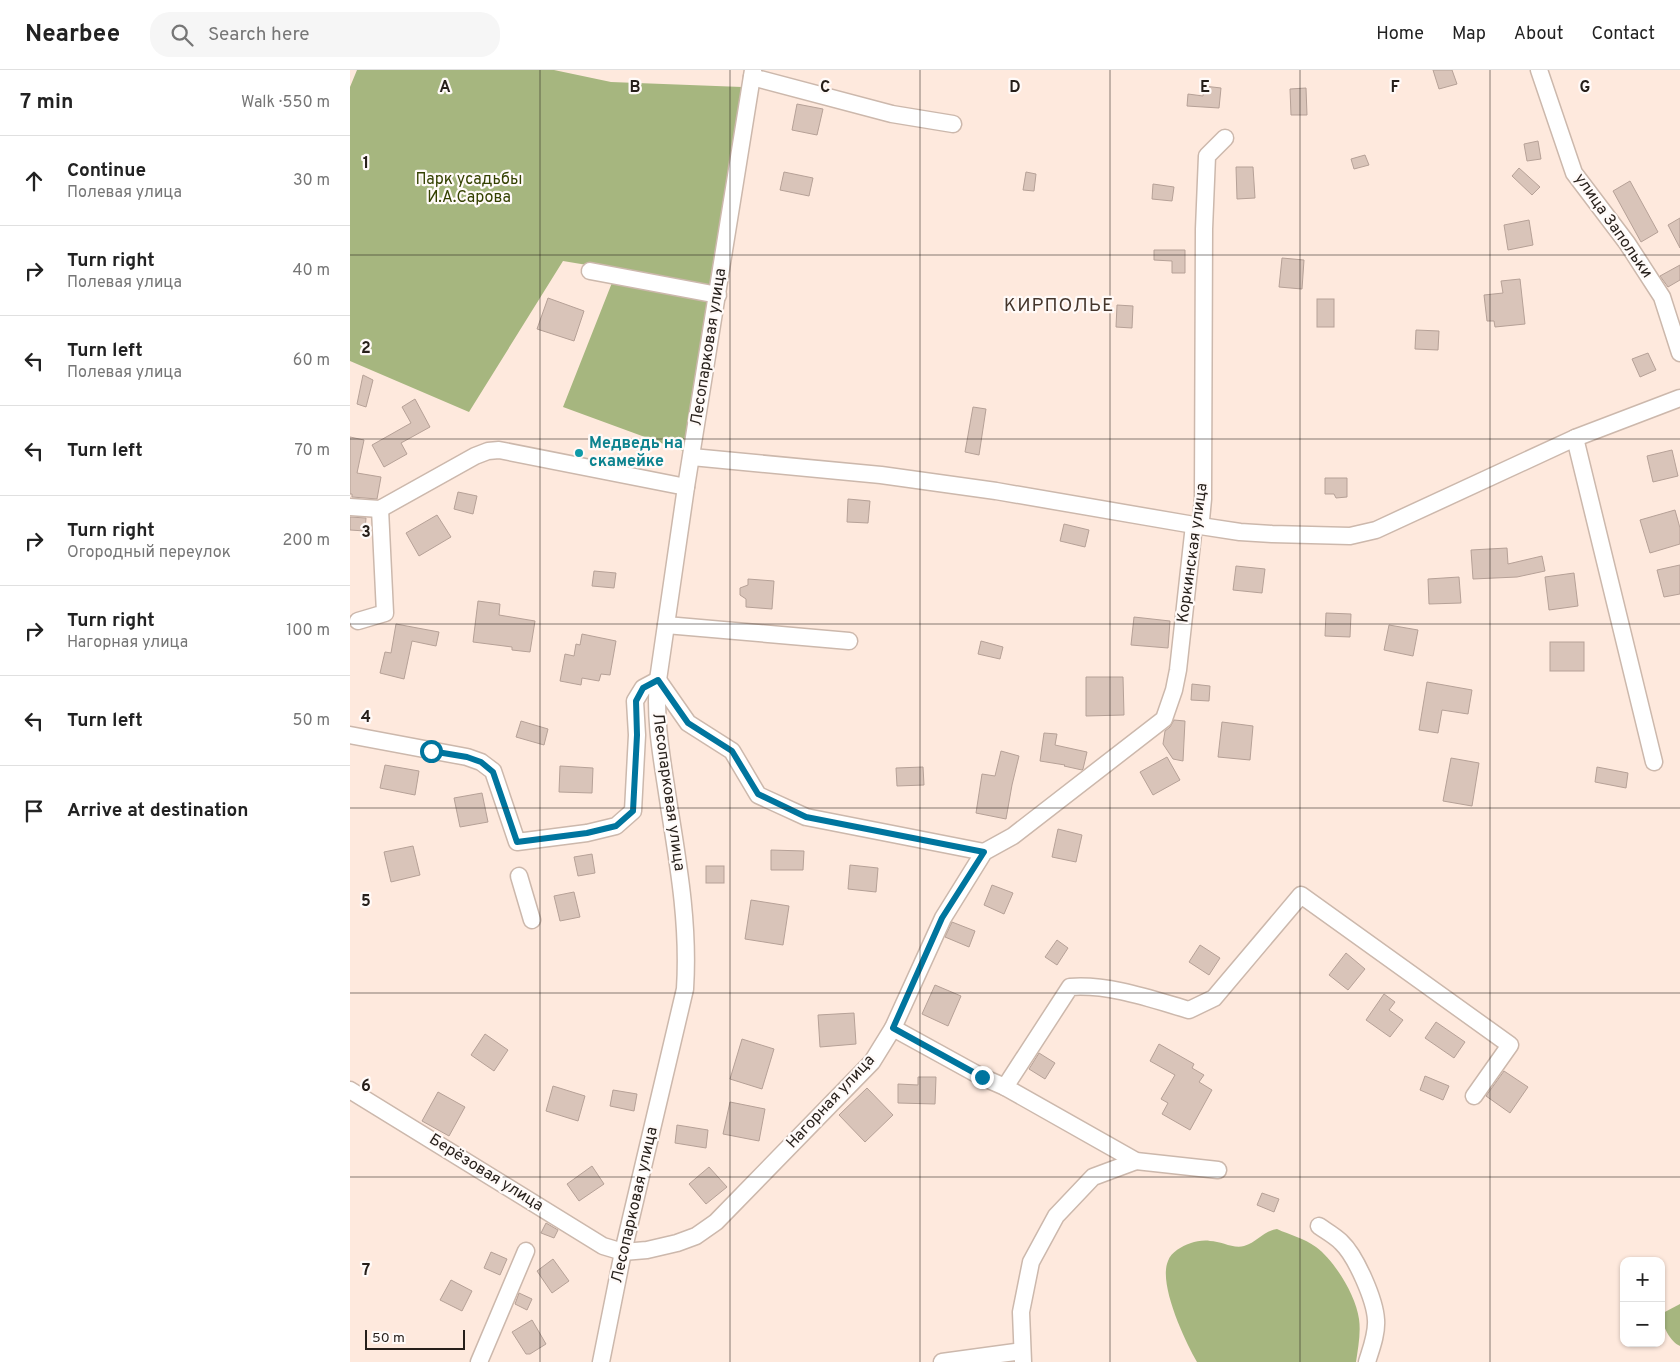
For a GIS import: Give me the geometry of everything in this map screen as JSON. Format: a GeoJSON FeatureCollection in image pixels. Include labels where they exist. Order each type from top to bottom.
{"type":"FeatureCollection","features":[{"type":"Feature","properties":{"kind":"street","name":"улица Запольки"},"geometry":{"type":"LineString","coordinates":[[1539,70],[1574,173],[1628,243],[1662,297],[1680,353]]}},
{"type":"Feature","properties":{"kind":"street"},"geometry":{"type":"LineString","coordinates":[[752,74],[892,114],[953,124]]}},
{"type":"Feature","properties":{"kind":"street","name":"Лесопарковая улица"},"geometry":{"type":"LineString","coordinates":[[601,1362],[624,1252],[677,1028],[686,979],[684,904],[660,746],[656,704],[686,487],[752,74]]}},
{"type":"Feature","properties":{"kind":"street","name":"Коркинская улица"},"geometry":{"type":"LineString","coordinates":[[984,852],[1013,836],[1164,719],[1174,690],[1178,670],[1194,525],[1201,520],[1203,499],[1204,230],[1207,156],[1225,138]]}},
{"type":"Feature","properties":{"kind":"street"},"geometry":{"type":"LineString","coordinates":[[590,272],[718,295]]}},
{"type":"Feature","properties":{"kind":"street"},"geometry":{"type":"LineString","coordinates":[[692,457],[881,476],[996,490],[1194,525],[1272,534],[1350,536],[1376,530],[1575,438],[1680,398]]}},
{"type":"Feature","properties":{"kind":"street"},"geometry":{"type":"LineString","coordinates":[[1575,438],[1654,762]]}},
{"type":"Feature","properties":{"kind":"street"},"geometry":{"type":"LineString","coordinates":[[350,508],[380,509],[475,456],[488,451],[499,450],[686,487]]}},
{"type":"Feature","properties":{"kind":"street"},"geometry":{"type":"LineString","coordinates":[[358,621],[386,613],[380,509]]}},
{"type":"Feature","properties":{"kind":"street"},"geometry":{"type":"LineString","coordinates":[[666,625],[849,641]]}},
{"type":"Feature","properties":{"kind":"street"},"geometry":{"type":"LineString","coordinates":[[350,735],[467,757],[481,762],[493,772],[517,842],[587,833],[616,826],[633,811],[637,735],[636,701],[643,688],[658,680],[688,723],[732,751],[758,794],[806,817],[984,852]]}},
{"type":"Feature","properties":{"kind":"street","name":"Нагорная улица"},"geometry":{"type":"LineString","coordinates":[[624,1252],[646,1250],[677,1243],[696,1236],[716,1222],[872,1062],[893,1028],[942,918],[984,852]]}},
{"type":"Feature","properties":{"kind":"street"},"geometry":{"type":"LineString","coordinates":[[519,876],[532,920]]}},
{"type":"Feature","properties":{"kind":"street"},"geometry":{"type":"LineString","coordinates":[[1005,1087],[1070,987],[1087,986],[1135,995],[1189,1010],[1214,998],[1301,895],[1510,1045],[1474,1096]]}},
{"type":"Feature","properties":{"kind":"street"},"geometry":{"type":"LineString","coordinates":[[893,1028],[982,1077],[1005,1087],[1136,1161],[1218,1170]]}},
{"type":"Feature","properties":{"kind":"street","name":"Берёзовая улица"},"geometry":{"type":"LineString","coordinates":[[350,1090],[603,1246],[624,1252]]}},
{"type":"Feature","properties":{"kind":"street"},"geometry":{"type":"LineString","coordinates":[[942,1362],[1022,1357],[1021,1312],[1031,1262],[1056,1216],[1094,1177],[1136,1161]]}},
{"type":"Feature","properties":{"kind":"street"},"geometry":{"type":"LineString","coordinates":[[1319,1226],[1342,1242],[1358,1267],[1370,1294],[1376,1320],[1367,1362]]}},
{"type":"Feature","properties":{"kind":"street"},"geometry":{"type":"LineString","coordinates":[[479,1362],[526,1251]]}},
{"type":"Feature","properties":{"kind":"green space","name":"Парк усадьбы И.А.Сарова"},"geometry":{"type":"Polygon","coordinates":[[[357,70],[554,70],[611,82],[742,87],[683,451],[563,407],[617,270],[563,261],[469,412],[350,361],[350,87],[357,70]]]}},
{"type":"Feature","properties":{"kind":"green space"},"geometry":{"type":"Polygon","coordinates":[[[1277,1229],[1316,1247],[1330,1261],[1344,1280],[1354,1300],[1360,1324],[1356,1362],[1197,1362],[1180,1327],[1170,1298],[1166,1271],[1169,1258],[1177,1250],[1193,1242],[1218,1242],[1240,1247],[1277,1229]]]}},
{"type":"Feature","properties":{"kind":"green space"},"geometry":{"type":"Polygon","coordinates":[[[1680,1304],[1680,1346],[1667,1333],[1665,1328],[1665,1312],[1680,1304]]]}},
{"type":"Feature","properties":{"kind":"building"},"geometry":{"type":"Polygon","coordinates":[[[1433,70],[1452,70],[1457,84],[1439,89],[1433,70]]]}},
{"type":"Feature","properties":{"kind":"building"},"geometry":{"type":"Polygon","coordinates":[[[1204,86],[1221,88],[1219,108],[1187,106],[1188,94],[1203,96],[1204,86]]]}},
{"type":"Feature","properties":{"kind":"building"},"geometry":{"type":"Polygon","coordinates":[[[1306,88],[1307,115],[1291,115],[1290,89],[1306,88]]]}},
{"type":"Feature","properties":{"kind":"building"},"geometry":{"type":"Polygon","coordinates":[[[797,104],[823,109],[817,135],[792,130],[797,104]]]}},
{"type":"Feature","properties":{"kind":"building"},"geometry":{"type":"Polygon","coordinates":[[[1538,141],[1541,159],[1527,161],[1524,144],[1538,141]]]}},
{"type":"Feature","properties":{"kind":"building"},"geometry":{"type":"Polygon","coordinates":[[[1365,155],[1369,165],[1354,169],[1351,159],[1365,155]]]}},
{"type":"Feature","properties":{"kind":"building"},"geometry":{"type":"Polygon","coordinates":[[[1236,167],[1253,167],[1255,198],[1237,199],[1236,167]]]}},
{"type":"Feature","properties":{"kind":"building"},"geometry":{"type":"Polygon","coordinates":[[[1519,168],[1540,187],[1532,195],[1512,176],[1519,168]]]}},
{"type":"Feature","properties":{"kind":"building"},"geometry":{"type":"Polygon","coordinates":[[[784,172],[813,178],[809,196],[780,190],[784,172]]]}},
{"type":"Feature","properties":{"kind":"building"},"geometry":{"type":"Polygon","coordinates":[[[1026,172],[1036,174],[1034,191],[1023,190],[1026,172]]]}},
{"type":"Feature","properties":{"kind":"building"},"geometry":{"type":"Polygon","coordinates":[[[1630,181],[1658,232],[1641,242],[1613,191],[1630,181]]]}},
{"type":"Feature","properties":{"kind":"building"},"geometry":{"type":"Polygon","coordinates":[[[1153,184],[1174,187],[1172,201],[1152,199],[1153,184]]]}},
{"type":"Feature","properties":{"kind":"building"},"geometry":{"type":"Polygon","coordinates":[[[1680,218],[1680,248],[1668,225],[1680,218]]]}},
{"type":"Feature","properties":{"kind":"building"},"geometry":{"type":"Polygon","coordinates":[[[1529,220],[1533,245],[1508,250],[1504,225],[1529,220]]]}},
{"type":"Feature","properties":{"kind":"building"},"geometry":{"type":"Polygon","coordinates":[[[1154,250],[1185,250],[1185,273],[1172,273],[1172,261],[1154,260],[1154,250]]]}},
{"type":"Feature","properties":{"kind":"building"},"geometry":{"type":"Polygon","coordinates":[[[1282,258],[1304,260],[1302,289],[1279,287],[1282,258]]]}},
{"type":"Feature","properties":{"kind":"building"},"geometry":{"type":"Polygon","coordinates":[[[1680,265],[1680,280],[1668,287],[1660,276],[1680,265]]]}},
{"type":"Feature","properties":{"kind":"building"},"geometry":{"type":"Polygon","coordinates":[[[1520,279],[1525,324],[1495,327],[1494,321],[1487,321],[1484,295],[1503,293],[1501,281],[1520,279]]]}},
{"type":"Feature","properties":{"kind":"building"},"geometry":{"type":"Polygon","coordinates":[[[548,298],[584,311],[574,341],[537,329],[548,298]]]}},
{"type":"Feature","properties":{"kind":"building"},"geometry":{"type":"Polygon","coordinates":[[[1317,299],[1334,299],[1334,327],[1317,327],[1317,299]]]}},
{"type":"Feature","properties":{"kind":"building"},"geometry":{"type":"Polygon","coordinates":[[[1117,305],[1133,306],[1132,328],[1116,327],[1117,305]]]}},
{"type":"Feature","properties":{"kind":"building"},"geometry":{"type":"Polygon","coordinates":[[[1416,330],[1439,331],[1438,350],[1415,349],[1416,330]]]}},
{"type":"Feature","properties":{"kind":"building"},"geometry":{"type":"Polygon","coordinates":[[[1648,353],[1656,370],[1640,377],[1632,359],[1648,353]]]}},
{"type":"Feature","properties":{"kind":"building"},"geometry":{"type":"Polygon","coordinates":[[[363,375],[373,380],[366,407],[357,404],[363,375]]]}},
{"type":"Feature","properties":{"kind":"building"},"geometry":{"type":"Polygon","coordinates":[[[415,399],[430,427],[401,443],[407,454],[384,467],[372,445],[411,423],[402,407],[415,399]]]}},
{"type":"Feature","properties":{"kind":"building"},"geometry":{"type":"Polygon","coordinates":[[[973,407],[986,409],[979,455],[965,452],[973,407]]]}},
{"type":"Feature","properties":{"kind":"building"},"geometry":{"type":"Polygon","coordinates":[[[350,437],[364,440],[357,473],[381,477],[377,499],[352,497],[352,494],[350,494],[350,437]]]}},
{"type":"Feature","properties":{"kind":"building"},"geometry":{"type":"Polygon","coordinates":[[[1672,450],[1678,476],[1653,482],[1647,456],[1672,450]]]}},
{"type":"Feature","properties":{"kind":"building"},"geometry":{"type":"Polygon","coordinates":[[[1325,478],[1347,478],[1347,497],[1336,498],[1334,494],[1325,494],[1325,478]]]}},
{"type":"Feature","properties":{"kind":"building"},"geometry":{"type":"Polygon","coordinates":[[[458,492],[477,496],[473,514],[454,509],[458,492]]]}},
{"type":"Feature","properties":{"kind":"building"},"geometry":{"type":"Polygon","coordinates":[[[848,499],[870,501],[868,523],[847,522],[848,499]]]}},
{"type":"Feature","properties":{"kind":"building"},"geometry":{"type":"Polygon","coordinates":[[[1675,510],[1680,528],[1680,544],[1650,553],[1640,520],[1675,510]]]}},
{"type":"Feature","properties":{"kind":"building"},"geometry":{"type":"Polygon","coordinates":[[[437,515],[451,537],[419,556],[406,533],[437,515]]]}},
{"type":"Feature","properties":{"kind":"building"},"geometry":{"type":"Polygon","coordinates":[[[350,517],[366,518],[365,531],[350,530],[350,517]]]}},
{"type":"Feature","properties":{"kind":"building"},"geometry":{"type":"Polygon","coordinates":[[[1064,524],[1089,530],[1085,547],[1060,541],[1064,524]]]}},
{"type":"Feature","properties":{"kind":"building"},"geometry":{"type":"Polygon","coordinates":[[[1507,548],[1508,564],[1542,556],[1545,571],[1517,577],[1473,579],[1471,550],[1507,548]]]}},
{"type":"Feature","properties":{"kind":"building"},"geometry":{"type":"Polygon","coordinates":[[[1680,565],[1680,594],[1664,597],[1657,570],[1680,565]]]}},
{"type":"Feature","properties":{"kind":"building"},"geometry":{"type":"Polygon","coordinates":[[[1236,566],[1265,569],[1262,593],[1233,590],[1236,566]]]}},
{"type":"Feature","properties":{"kind":"building"},"geometry":{"type":"Polygon","coordinates":[[[594,571],[616,573],[614,588],[592,586],[594,571]]]}},
{"type":"Feature","properties":{"kind":"building"},"geometry":{"type":"Polygon","coordinates":[[[1574,573],[1578,606],[1549,610],[1545,577],[1574,573]]]}},
{"type":"Feature","properties":{"kind":"building"},"geometry":{"type":"Polygon","coordinates":[[[1459,577],[1461,603],[1429,604],[1428,579],[1459,577]]]}},
{"type":"Feature","properties":{"kind":"building"},"geometry":{"type":"Polygon","coordinates":[[[748,579],[774,581],[772,609],[746,607],[746,599],[740,595],[740,588],[748,585],[748,579]]]}},
{"type":"Feature","properties":{"kind":"building"},"geometry":{"type":"Polygon","coordinates":[[[478,601],[500,604],[499,615],[535,621],[530,652],[512,650],[512,647],[473,642],[478,601]]]}},
{"type":"Feature","properties":{"kind":"building"},"geometry":{"type":"Polygon","coordinates":[[[1326,613],[1351,614],[1350,637],[1325,636],[1326,613]]]}},
{"type":"Feature","properties":{"kind":"building"},"geometry":{"type":"Polygon","coordinates":[[[1134,617],[1170,621],[1168,648],[1131,645],[1134,617]]]}},
{"type":"Feature","properties":{"kind":"building"},"geometry":{"type":"Polygon","coordinates":[[[396,624],[439,632],[436,646],[412,641],[404,679],[380,673],[385,652],[391,653],[396,624]]]}},
{"type":"Feature","properties":{"kind":"building"},"geometry":{"type":"Polygon","coordinates":[[[1389,625],[1418,630],[1413,656],[1384,650],[1389,625]]]}},
{"type":"Feature","properties":{"kind":"building"},"geometry":{"type":"Polygon","coordinates":[[[582,634],[616,641],[610,675],[601,674],[599,681],[582,678],[581,685],[560,681],[565,654],[574,656],[576,644],[580,645],[582,634]]]}},
{"type":"Feature","properties":{"kind":"building"},"geometry":{"type":"Polygon","coordinates":[[[981,641],[1003,647],[1000,659],[978,654],[981,641]]]}},
{"type":"Feature","properties":{"kind":"building"},"geometry":{"type":"Polygon","coordinates":[[[1550,642],[1584,642],[1584,671],[1550,671],[1550,642]]]}},
{"type":"Feature","properties":{"kind":"building"},"geometry":{"type":"Polygon","coordinates":[[[1086,677],[1123,677],[1124,715],[1086,716],[1086,677]]]}},
{"type":"Feature","properties":{"kind":"building"},"geometry":{"type":"Polygon","coordinates":[[[1427,682],[1472,690],[1468,714],[1442,710],[1438,733],[1419,730],[1427,682]]]}},
{"type":"Feature","properties":{"kind":"building"},"geometry":{"type":"Polygon","coordinates":[[[1192,684],[1210,686],[1209,701],[1191,700],[1192,684]]]}},
{"type":"Feature","properties":{"kind":"building"},"geometry":{"type":"Polygon","coordinates":[[[1174,720],[1185,721],[1183,761],[1173,759],[1163,744],[1165,731],[1174,720]]]}},
{"type":"Feature","properties":{"kind":"building"},"geometry":{"type":"Polygon","coordinates":[[[521,721],[548,729],[544,745],[516,737],[521,721]]]}},
{"type":"Feature","properties":{"kind":"building"},"geometry":{"type":"Polygon","coordinates":[[[1222,722],[1253,726],[1250,760],[1218,757],[1222,722]]]}},
{"type":"Feature","properties":{"kind":"building"},"geometry":{"type":"Polygon","coordinates":[[[1044,733],[1057,734],[1055,745],[1087,752],[1083,769],[1040,761],[1044,733]]]}},
{"type":"Feature","properties":{"kind":"building"},"geometry":{"type":"Polygon","coordinates":[[[1001,751],[1019,756],[1006,819],[976,813],[982,774],[995,776],[1001,751]]]}},
{"type":"Feature","properties":{"kind":"building"},"geometry":{"type":"Polygon","coordinates":[[[1167,757],[1180,780],[1153,795],[1140,772],[1167,757]]]}},
{"type":"Feature","properties":{"kind":"building"},"geometry":{"type":"Polygon","coordinates":[[[1451,758],[1479,763],[1472,806],[1443,801],[1451,758]]]}},
{"type":"Feature","properties":{"kind":"building"},"geometry":{"type":"Polygon","coordinates":[[[385,765],[419,771],[415,795],[380,788],[385,765]]]}},
{"type":"Feature","properties":{"kind":"building"},"geometry":{"type":"Polygon","coordinates":[[[560,766],[593,768],[592,793],[559,792],[560,766]]]}},
{"type":"Feature","properties":{"kind":"building"},"geometry":{"type":"Polygon","coordinates":[[[923,767],[924,785],[897,786],[896,768],[923,767]]]}},
{"type":"Feature","properties":{"kind":"building"},"geometry":{"type":"Polygon","coordinates":[[[1597,767],[1628,773],[1626,788],[1595,782],[1597,767]]]}},
{"type":"Feature","properties":{"kind":"building"},"geometry":{"type":"Polygon","coordinates":[[[482,793],[488,822],[460,827],[454,798],[482,793]]]}},
{"type":"Feature","properties":{"kind":"building"},"geometry":{"type":"Polygon","coordinates":[[[1058,829],[1082,835],[1076,862],[1052,857],[1058,829]]]}},
{"type":"Feature","properties":{"kind":"building"},"geometry":{"type":"Polygon","coordinates":[[[413,846],[420,875],[391,882],[384,852],[413,846]]]}},
{"type":"Feature","properties":{"kind":"building"},"geometry":{"type":"Polygon","coordinates":[[[771,850],[804,851],[803,870],[771,870],[771,850]]]}},
{"type":"Feature","properties":{"kind":"building"},"geometry":{"type":"Polygon","coordinates":[[[592,854],[595,873],[578,876],[574,857],[592,854]]]}},
{"type":"Feature","properties":{"kind":"building"},"geometry":{"type":"Polygon","coordinates":[[[850,865],[878,868],[876,892],[848,889],[850,865]]]}},
{"type":"Feature","properties":{"kind":"building"},"geometry":{"type":"Polygon","coordinates":[[[706,866],[724,866],[724,883],[706,883],[706,866]]]}},
{"type":"Feature","properties":{"kind":"building"},"geometry":{"type":"Polygon","coordinates":[[[992,885],[1013,893],[1004,914],[984,905],[992,885]]]}},
{"type":"Feature","properties":{"kind":"building"},"geometry":{"type":"Polygon","coordinates":[[[574,892],[580,917],[560,921],[554,896],[574,892]]]}},
{"type":"Feature","properties":{"kind":"building"},"geometry":{"type":"Polygon","coordinates":[[[751,900],[789,906],[783,945],[745,939],[751,900]]]}},
{"type":"Feature","properties":{"kind":"building"},"geometry":{"type":"Polygon","coordinates":[[[952,922],[975,931],[969,947],[945,937],[952,922]]]}},
{"type":"Feature","properties":{"kind":"building"},"geometry":{"type":"Polygon","coordinates":[[[1057,940],[1068,948],[1057,965],[1045,957],[1057,940]]]}},
{"type":"Feature","properties":{"kind":"building"},"geometry":{"type":"Polygon","coordinates":[[[1200,945],[1220,958],[1209,975],[1189,962],[1200,945]]]}},
{"type":"Feature","properties":{"kind":"building"},"geometry":{"type":"Polygon","coordinates":[[[1346,953],[1365,969],[1348,990],[1329,975],[1346,953]]]}},
{"type":"Feature","properties":{"kind":"building"},"geometry":{"type":"Polygon","coordinates":[[[935,985],[961,996],[948,1026],[922,1014],[935,985]]]}},
{"type":"Feature","properties":{"kind":"building"},"geometry":{"type":"Polygon","coordinates":[[[1384,994],[1395,1002],[1389,1010],[1403,1020],[1390,1037],[1366,1020],[1384,994]]]}},
{"type":"Feature","properties":{"kind":"building"},"geometry":{"type":"Polygon","coordinates":[[[854,1013],[856,1044],[820,1047],[818,1015],[854,1013]]]}},
{"type":"Feature","properties":{"kind":"building"},"geometry":{"type":"Polygon","coordinates":[[[1436,1022],[1465,1042],[1454,1058],[1425,1038],[1436,1022]]]}},
{"type":"Feature","properties":{"kind":"building"},"geometry":{"type":"Polygon","coordinates":[[[485,1034],[508,1050],[494,1071],[471,1055],[485,1034]]]}},
{"type":"Feature","properties":{"kind":"building"},"geometry":{"type":"Polygon","coordinates":[[[742,1039],[774,1049],[762,1089],[730,1079],[742,1039]]]}},
{"type":"Feature","properties":{"kind":"building"},"geometry":{"type":"Polygon","coordinates":[[[1159,1044],[1194,1064],[1192,1068],[1204,1075],[1199,1082],[1212,1090],[1190,1130],[1162,1114],[1168,1103],[1161,1099],[1175,1075],[1150,1061],[1159,1044]]]}},
{"type":"Feature","properties":{"kind":"building"},"geometry":{"type":"Polygon","coordinates":[[[1039,1053],[1055,1063],[1045,1079],[1029,1069],[1039,1053]]]}},
{"type":"Feature","properties":{"kind":"building"},"geometry":{"type":"Polygon","coordinates":[[[1504,1071],[1528,1087],[1510,1113],[1486,1096],[1504,1071]]]}},
{"type":"Feature","properties":{"kind":"building"},"geometry":{"type":"Polygon","coordinates":[[[1425,1076],[1449,1086],[1443,1100],[1420,1090],[1425,1076]]]}},
{"type":"Feature","properties":{"kind":"building"},"geometry":{"type":"Polygon","coordinates":[[[918,1077],[936,1077],[935,1104],[898,1103],[898,1084],[918,1085],[918,1077]]]}},
{"type":"Feature","properties":{"kind":"building"},"geometry":{"type":"Polygon","coordinates":[[[553,1086],[585,1096],[578,1121],[546,1111],[553,1086]]]}},
{"type":"Feature","properties":{"kind":"building"},"geometry":{"type":"Polygon","coordinates":[[[867,1088],[893,1115],[865,1142],[839,1115],[867,1088]]]}},
{"type":"Feature","properties":{"kind":"building"},"geometry":{"type":"Polygon","coordinates":[[[613,1090],[637,1094],[634,1111],[610,1106],[613,1090]]]}},
{"type":"Feature","properties":{"kind":"building"},"geometry":{"type":"Polygon","coordinates":[[[438,1092],[465,1107],[449,1136],[422,1121],[438,1092]]]}},
{"type":"Feature","properties":{"kind":"building"},"geometry":{"type":"Polygon","coordinates":[[[730,1102],[765,1109],[759,1141],[723,1134],[730,1102]]]}},
{"type":"Feature","properties":{"kind":"building"},"geometry":{"type":"Polygon","coordinates":[[[677,1125],[708,1130],[706,1148],[675,1143],[677,1125]]]}},
{"type":"Feature","properties":{"kind":"building"},"geometry":{"type":"Polygon","coordinates":[[[592,1166],[604,1184],[579,1201],[567,1184],[592,1166]]]}},
{"type":"Feature","properties":{"kind":"building"},"geometry":{"type":"Polygon","coordinates":[[[709,1167],[727,1187],[706,1204],[689,1184],[709,1167]]]}},
{"type":"Feature","properties":{"kind":"building"},"geometry":{"type":"Polygon","coordinates":[[[1262,1193],[1279,1199],[1274,1212],[1257,1205],[1262,1193]]]}},
{"type":"Feature","properties":{"kind":"building"},"geometry":{"type":"Polygon","coordinates":[[[546,1223],[558,1230],[554,1238],[541,1233],[546,1223]]]}},
{"type":"Feature","properties":{"kind":"building"},"geometry":{"type":"Polygon","coordinates":[[[491,1252],[507,1259],[500,1275],[484,1268],[491,1252]]]}},
{"type":"Feature","properties":{"kind":"building"},"geometry":{"type":"Polygon","coordinates":[[[553,1259],[569,1281],[552,1293],[537,1271],[553,1259]]]}},
{"type":"Feature","properties":{"kind":"building"},"geometry":{"type":"Polygon","coordinates":[[[451,1280],[472,1291],[462,1311],[440,1300],[451,1280]]]}},
{"type":"Feature","properties":{"kind":"building"},"geometry":{"type":"Polygon","coordinates":[[[519,1293],[532,1299],[527,1310],[515,1304],[519,1293]]]}},
{"type":"Feature","properties":{"kind":"building"},"geometry":{"type":"Polygon","coordinates":[[[532,1320],[546,1344],[530,1354],[526,1354],[512,1332],[532,1320]]]}},
{"type":"Feature","properties":{"kind":"place","name":"Медведь на скамейке"},"geometry":{"type":"Point","coordinates":[579,453]}},
{"type":"Feature","properties":{"kind":"district","name":"КИРПОЛЬЕ"},"geometry":{"type":"Point","coordinates":[1059,306]}},
{"type":"Feature","properties":{"kind":"route"},"geometry":{"type":"LineString","coordinates":[[431,751],[467,757],[481,762],[493,772],[517,842],[587,833],[616,826],[633,811],[636,779],[636,701],[643,688],[658,680],[688,723],[732,751],[758,794],[806,817],[984,852],[942,918],[893,1028],[982,1077]]}}]}
